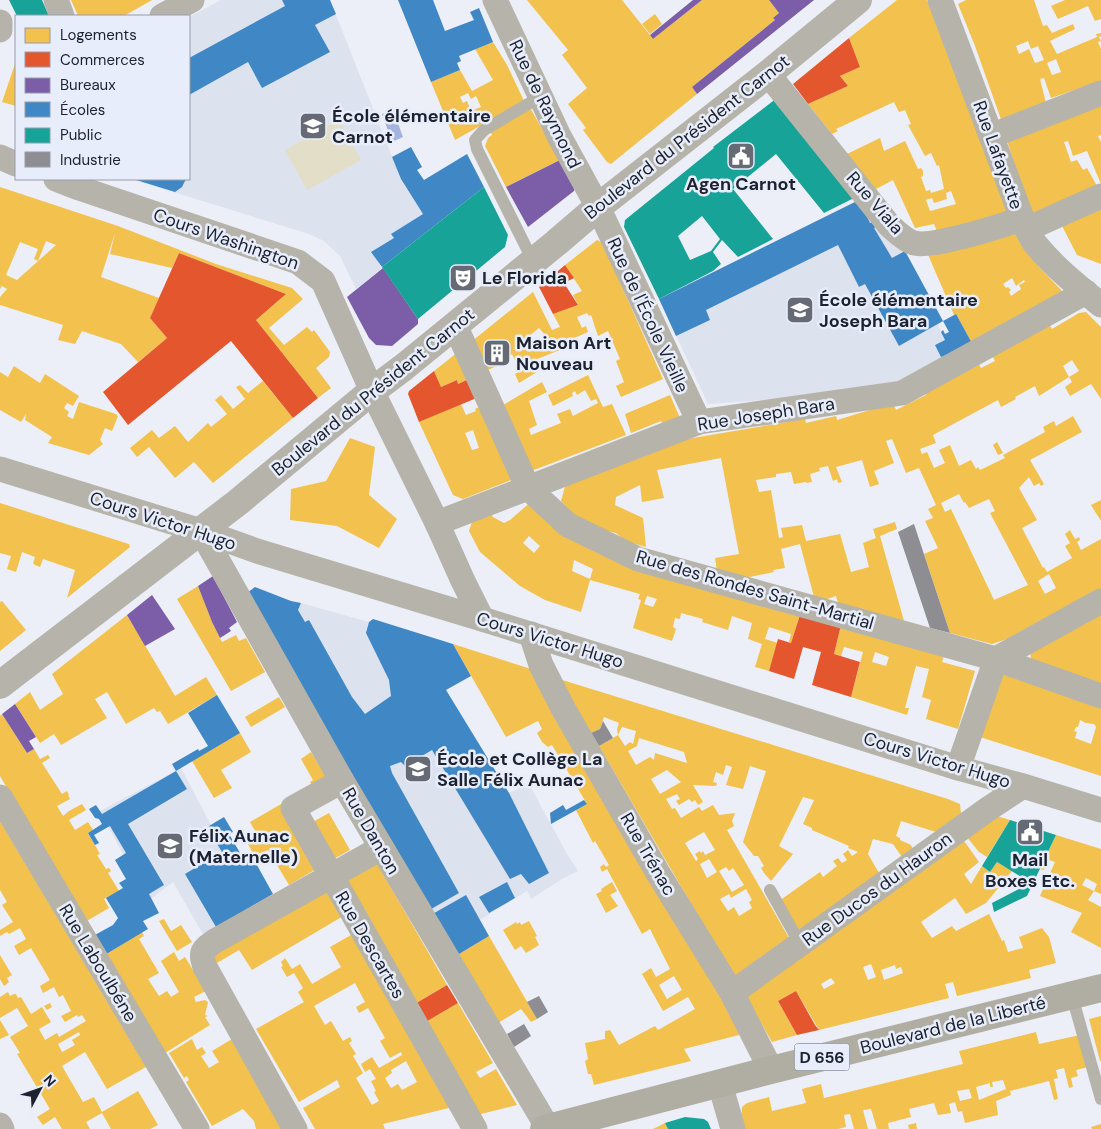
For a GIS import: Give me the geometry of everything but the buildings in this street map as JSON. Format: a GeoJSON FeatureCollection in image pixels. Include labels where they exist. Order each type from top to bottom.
{"type":"FeatureCollection","features":[{"type":"Feature","properties":{"kind":"main road","name":"Boulevard de la Liberté"},"geometry":{"type":"LineString","coordinates":[[546,1129],[771,1070],[1101,988]]}},
{"type":"Feature","properties":{"kind":"street"},"geometry":{"type":"LineString","coordinates":[[56,0],[62,15]]}},
{"type":"Feature","properties":{"kind":"street"},"geometry":{"type":"LineString","coordinates":[[164,15],[192,0]]}},
{"type":"Feature","properties":{"kind":"street","name":"Rue de Raymond"},"geometry":{"type":"LineString","coordinates":[[495,0],[540,96],[598,207]]}},
{"type":"Feature","properties":{"kind":"street","name":"Boulevard du Président Carnot"},"geometry":{"type":"LineString","coordinates":[[0,685],[201,531],[598,207],[768,74],[858,0]]}},
{"type":"Feature","properties":{"kind":"street","name":"Rue Lafayette"},"geometry":{"type":"LineString","coordinates":[[940,0],[1024,224],[1036,246],[1093,298]]}},
{"type":"Feature","properties":{"kind":"street"},"geometry":{"type":"LineString","coordinates":[[0,22],[0,30]]}},
{"type":"Feature","properties":{"kind":"street","name":"Rue Viala"},"geometry":{"type":"LineString","coordinates":[[768,74],[889,225],[909,241],[922,244],[970,235],[1008,224],[1024,224],[1101,196]]}},
{"type":"Feature","properties":{"kind":"street"},"geometry":{"type":"LineString","coordinates":[[992,136],[1101,93]]}},
{"type":"Feature","properties":{"kind":"street"},"geometry":{"type":"LineString","coordinates":[[0,157],[15,164]]}},
{"type":"Feature","properties":{"kind":"street","name":"Cours Washington"},"geometry":{"type":"LineString","coordinates":[[60,180],[89,192],[298,262],[324,281],[372,391],[482,619]]}},
{"type":"Feature","properties":{"kind":"street","name":"Rue de l'École Vieille"},"geometry":{"type":"LineString","coordinates":[[598,207],[699,422]]}},
{"type":"Feature","properties":{"kind":"street","name":"Rue Joseph Bara"},"geometry":{"type":"LineString","coordinates":[[437,523],[699,422],[902,393],[1093,298]]}},
{"type":"Feature","properties":{"kind":"street","name":"Rue des Rondes Saint-Martial"},"geometry":{"type":"LineString","coordinates":[[455,325],[528,488],[568,525],[638,559],[996,659],[1101,696]]}},
{"type":"Feature","properties":{"kind":"street","name":"Cours Victor Hugo"},"geometry":{"type":"LineString","coordinates":[[0,469],[201,531],[257,551],[531,634],[958,768],[1101,810]]}},
{"type":"Feature","properties":{"kind":"street","name":"Rue Danton"},"geometry":{"type":"LineString","coordinates":[[201,531],[342,781],[546,1129]]}},
{"type":"Feature","properties":{"kind":"street"},"geometry":{"type":"LineString","coordinates":[[958,768],[996,659],[1101,601]]}},
{"type":"Feature","properties":{"kind":"street","name":"Rue Trénac"},"geometry":{"type":"LineString","coordinates":[[531,634],[540,665],[564,710],[658,873],[732,993],[771,1070]]}},
{"type":"Feature","properties":{"kind":"street","name":"Rue Descartes"},"geometry":{"type":"LineString","coordinates":[[342,781],[293,808],[475,1129]]}},
{"type":"Feature","properties":{"kind":"street","name":"Rue Ducos du Hauron"},"geometry":{"type":"LineString","coordinates":[[732,993],[988,809],[1023,786]]}},
{"type":"Feature","properties":{"kind":"street","name":"Rue Laboulbéne"},"geometry":{"type":"LineString","coordinates":[[0,797],[197,1129]]}},
{"type":"Feature","properties":{"kind":"street"},"geometry":{"type":"LineString","coordinates":[[295,1129],[201,956],[204,949],[215,941],[381,848]]}},
{"type":"Feature","properties":{"kind":"street"},"geometry":{"type":"LineString","coordinates":[[720,1084],[727,1113],[734,1129]]}},
{"type":"Feature","properties":{"kind":"street"},"geometry":{"type":"LineString","coordinates":[[0,1125],[2,1129]]}},
{"type":"Feature","properties":{"kind":"lane"},"geometry":{"type":"LineString","coordinates":[[533,261],[477,149],[476,137],[484,130],[540,96]]}},
{"type":"Feature","properties":{"kind":"lane"},"geometry":{"type":"LineString","coordinates":[[770,890],[800,944]]}},
{"type":"Feature","properties":{"kind":"lane"},"geometry":{"type":"LineString","coordinates":[[1072,996],[1101,1100]]}},
{"type":"Feature","properties":{"kind":"shaded area","name":"École élémentaire Carnot"},"geometry":{"type":"Polygon","coordinates":[[[221,0],[330,0],[401,179],[423,214],[391,234],[394,238],[372,252],[382,268],[356,289],[340,256],[324,241],[309,234],[134,180],[190,180],[190,16],[221,0]]]}},
{"type":"Feature","properties":{"kind":"shaded area"},"geometry":{"type":"Polygon","coordinates":[[[339,120],[361,160],[307,190],[285,150],[339,120]]]}},
{"type":"Feature","properties":{"kind":"shaded area","name":"École élémentaire Joseph Bara"},"geometry":{"type":"Polygon","coordinates":[[[859,200],[904,249],[943,321],[938,325],[953,355],[895,384],[776,399],[708,404],[659,299],[859,200]]]}},
{"type":"Feature","properties":{"kind":"shaded area","name":"École et Collège La Salle Félix Aunac"},"geometry":{"type":"Polygon","coordinates":[[[301,603],[369,622],[398,627],[424,653],[508,793],[529,784],[578,871],[531,899],[527,891],[444,942],[290,630],[301,603]]]}},
{"type":"Feature","properties":{"kind":"shaded area","name":"Félix Aunac (Maternelle)"},"geometry":{"type":"Polygon","coordinates":[[[181,768],[253,905],[204,936],[173,882],[148,901],[100,811],[181,768]]]}},
{"type":"Feature","properties":{"kind":"water"},"geometry":{"type":"Polygon","coordinates":[[[393,110],[403,137],[392,142],[382,114],[393,110]]]}},
{"type":"Feature","properties":{"kind":"place","name":"École élémentaire Carnot"},"geometry":{"type":"Point","coordinates":[313,126]}},
{"type":"Feature","properties":{"kind":"place","name":"Agen Carnot"},"geometry":{"type":"Point","coordinates":[741,156]}},
{"type":"Feature","properties":{"kind":"place","name":"Le Florida"},"geometry":{"type":"Point","coordinates":[463,278]}},
{"type":"Feature","properties":{"kind":"place","name":"École élémentaire Joseph Bara"},"geometry":{"type":"Point","coordinates":[800,310]}},
{"type":"Feature","properties":{"kind":"place","name":"Maison Art Nouveau"},"geometry":{"type":"Point","coordinates":[497,353]}},
{"type":"Feature","properties":{"kind":"place","name":"École et Collège La Salle Félix Aunac"},"geometry":{"type":"Point","coordinates":[418,769]}},
{"type":"Feature","properties":{"kind":"place","name":"Mail Boxes Etc."},"geometry":{"type":"Point","coordinates":[1030,832]}},
{"type":"Feature","properties":{"kind":"place","name":"Félix Aunac (Maternelle)"},"geometry":{"type":"Point","coordinates":[170,846]}}]}
